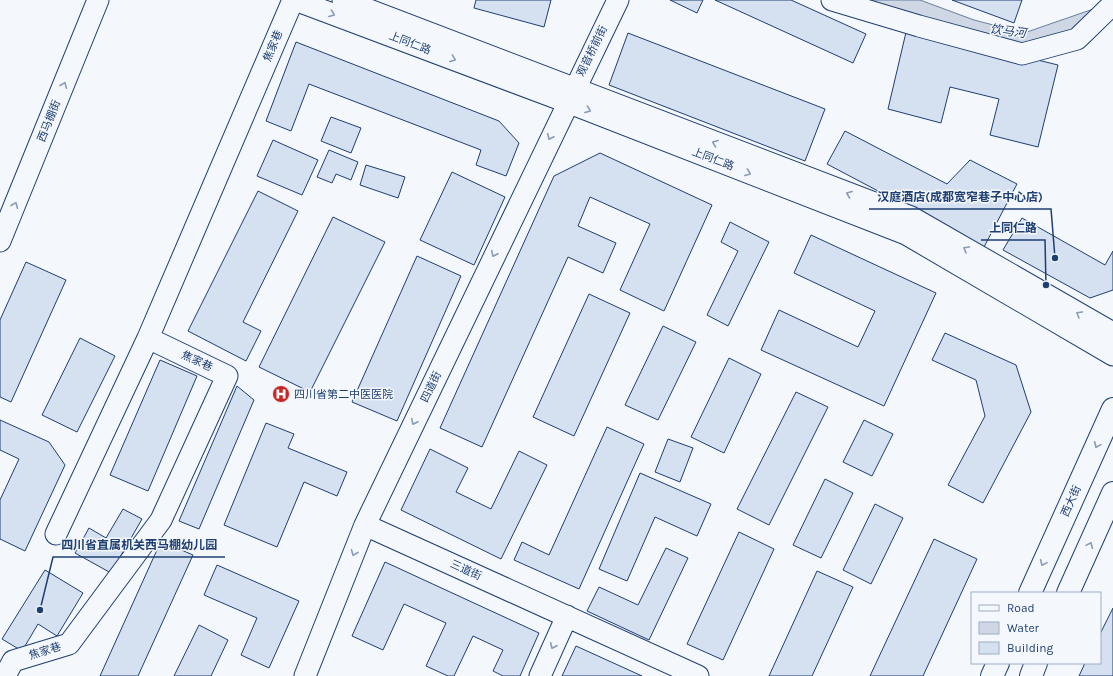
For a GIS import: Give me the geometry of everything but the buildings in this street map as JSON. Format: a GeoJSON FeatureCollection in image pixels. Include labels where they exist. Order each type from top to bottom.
{"type":"FeatureCollection","features":[{"type":"Feature","properties":{"kind":"main road","name":"西大街"},"geometry":{"type":"LineString","coordinates":[[1030,592],[1113,409]]}},
{"type":"Feature","properties":{"kind":"main road"},"geometry":{"type":"LineString","coordinates":[[1068,592],[1113,493]]}},
{"type":"Feature","properties":{"kind":"main road"},"geometry":{"type":"LineString","coordinates":[[992,676],[998,664]]}},
{"type":"Feature","properties":{"kind":"main road"},"geometry":{"type":"LineString","coordinates":[[1031,676],[1036,664]]}},
{"type":"Feature","properties":{"kind":"street","name":"西马棚街"},"geometry":{"type":"LineString","coordinates":[[0,241],[98,0]]}},
{"type":"Feature","properties":{"kind":"street","name":"上同仁路"},"geometry":{"type":"LineString","coordinates":[[294,0],[570,95],[906,234],[1113,356]]}},
{"type":"Feature","properties":{"kind":"street","name":"焦家巷"},"geometry":{"type":"LineString","coordinates":[[5,676],[13,661],[69,644],[160,520],[227,376],[148,338],[294,0]]}},
{"type":"Feature","properties":{"kind":"street"},"geometry":{"type":"LineString","coordinates":[[343,0],[570,95],[912,217],[1113,333]]}},
{"type":"Feature","properties":{"kind":"street","name":"观音桥前街"},"geometry":{"type":"LineString","coordinates":[[570,95],[618,0]]}},
{"type":"Feature","properties":{"kind":"street"},"geometry":{"type":"LineString","coordinates":[[832,0],[919,26],[1022,54],[1077,39],[1113,4]]}},
{"type":"Feature","properties":{"kind":"street","name":"四道街"},"geometry":{"type":"LineString","coordinates":[[305,676],[365,525],[570,95]]}},
{"type":"Feature","properties":{"kind":"street"},"geometry":{"type":"LineString","coordinates":[[56,534],[148,338]]}},
{"type":"Feature","properties":{"kind":"street","name":"三道街"},"geometry":{"type":"LineString","coordinates":[[365,525],[698,676]]}},
{"type":"Feature","properties":{"kind":"street"},"geometry":{"type":"LineString","coordinates":[[540,676],[567,616]]}},
{"type":"Feature","properties":{"kind":"water","name":"饮马河"},"geometry":{"type":"Polygon","coordinates":[[[871,0],[920,0],[974,20],[1024,33],[1105,5],[1113,17],[1018,50],[935,27],[871,0]]]}},
{"type":"Feature","properties":{"kind":"place","name":"汉庭酒店(成都宽窄巷子中心店)"},"geometry":{"type":"Point","coordinates":[1055,258]}},
{"type":"Feature","properties":{"kind":"place","name":"上同仁路"},"geometry":{"type":"Point","coordinates":[1046,285]}},
{"type":"Feature","properties":{"kind":"place","name":"四川省第二中医医院"},"geometry":{"type":"Point","coordinates":[281,394]}},
{"type":"Feature","properties":{"kind":"place","name":"四川省直属机关西马棚幼儿园"},"geometry":{"type":"Point","coordinates":[40,610]}}]}
